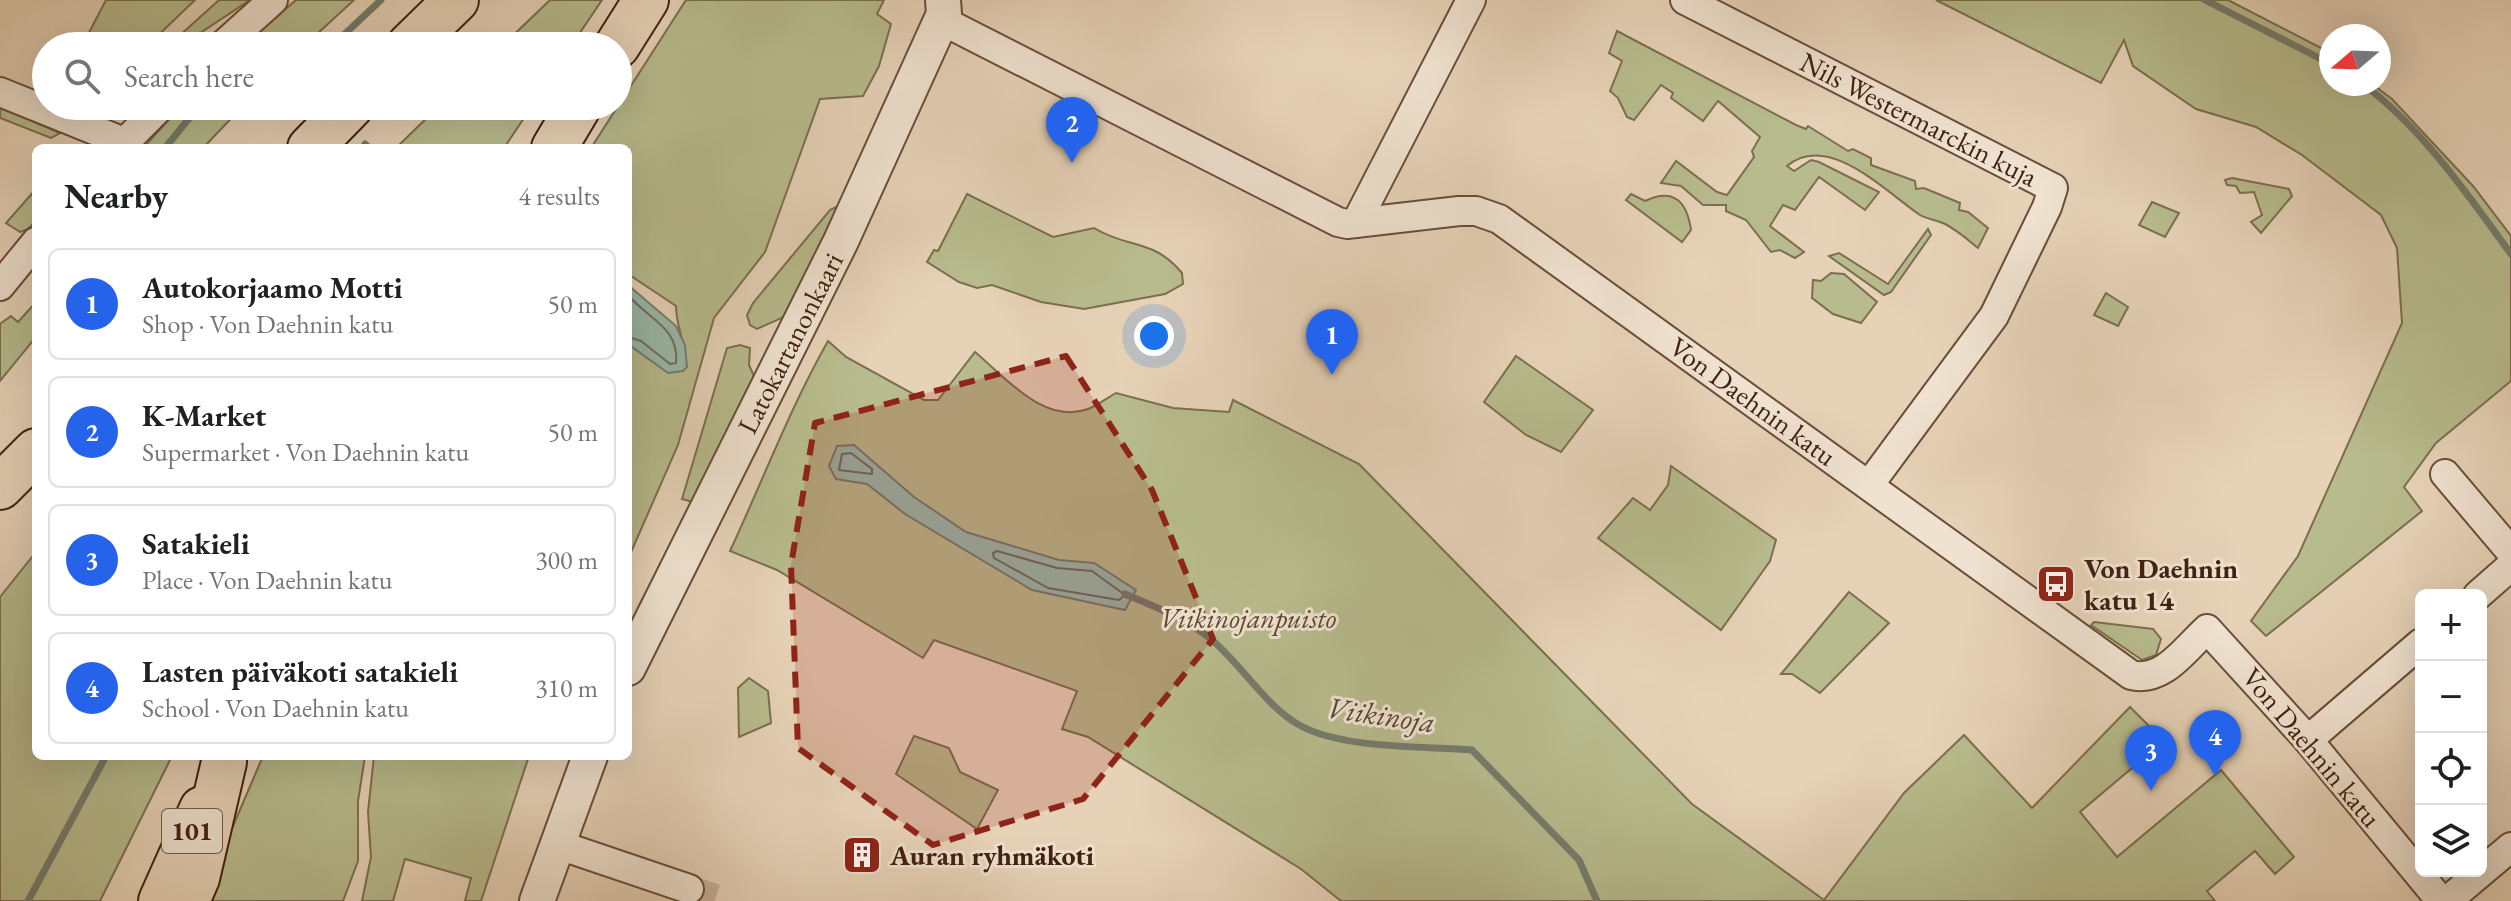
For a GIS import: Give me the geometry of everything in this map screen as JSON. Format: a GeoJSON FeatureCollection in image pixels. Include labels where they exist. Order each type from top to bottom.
{"type":"FeatureCollection","features":[{"type":"Feature","properties":{"kind":"highway"},"geometry":{"type":"LineString","coordinates":[[423,32],[456,0]]}},
{"type":"Feature","properties":{"kind":"highway"},"geometry":{"type":"LineString","coordinates":[[626,32],[646,0]]}},
{"type":"Feature","properties":{"kind":"highway"},"geometry":{"type":"LineString","coordinates":[[314,144],[337,120]]}},
{"type":"Feature","properties":{"kind":"highway"},"geometry":{"type":"LineString","coordinates":[[556,144],[571,120]]}},
{"type":"Feature","properties":{"kind":"highway"},"geometry":{"type":"LineString","coordinates":[[0,487],[32,455]]}},
{"type":"Feature","properties":{"kind":"highway"},"geometry":{"type":"LineString","coordinates":[[0,508],[32,469]]}},
{"type":"Feature","properties":{"kind":"highway"},"geometry":{"type":"LineString","coordinates":[[187,901],[197,878],[225,760]]}},
{"type":"Feature","properties":{"kind":"highway","name":"101"},"geometry":{"type":"LineString","coordinates":[[161,901],[225,760]]}},
{"type":"Feature","properties":{"kind":"street"},"geometry":{"type":"LineString","coordinates":[[238,32],[273,0]]}},
{"type":"Feature","properties":{"kind":"street"},"geometry":{"type":"LineString","coordinates":[[1356,223],[1471,0]]}},
{"type":"Feature","properties":{"kind":"street","name":"Nils Westermarckin kuja"},"geometry":{"type":"LineString","coordinates":[[1685,0],[2053,188],[1994,316],[1869,485]]}},
{"type":"Feature","properties":{"kind":"street","name":"Von Daehnin katu"},"geometry":{"type":"LineString","coordinates":[[948,8],[1338,222],[1356,223],[1459,211],[1476,211],[1499,219],[2131,675],[2144,678],[2155,675],[2207,629],[2308,740],[2444,901]]}},
{"type":"Feature","properties":{"kind":"street","name":"Latokartanonkaari"},"geometry":{"type":"LineString","coordinates":[[632,660],[806,310],[948,8]]}},
{"type":"Feature","properties":{"kind":"street"},"geometry":{"type":"LineString","coordinates":[[0,92],[32,106]]}},
{"type":"Feature","properties":{"kind":"street"},"geometry":{"type":"LineString","coordinates":[[64,120],[119,144]]}},
{"type":"Feature","properties":{"kind":"street"},"geometry":{"type":"LineString","coordinates":[[122,144],[147,120]]}},
{"type":"Feature","properties":{"kind":"street"},"geometry":{"type":"LineString","coordinates":[[0,286],[32,247]]}},
{"type":"Feature","properties":{"kind":"street"},"geometry":{"type":"LineString","coordinates":[[2445,474],[2511,552]]}},
{"type":"Feature","properties":{"kind":"street"},"geometry":{"type":"LineString","coordinates":[[2485,589],[2511,566]]}},
{"type":"Feature","properties":{"kind":"street"},"geometry":{"type":"LineString","coordinates":[[2308,740],[2415,648]]}},
{"type":"Feature","properties":{"kind":"street"},"geometry":{"type":"LineString","coordinates":[[537,901],[588,760]]}},
{"type":"Feature","properties":{"kind":"street"},"geometry":{"type":"LineString","coordinates":[[556,844],[689,889]]}},
{"type":"Feature","properties":{"kind":"street"},"geometry":{"type":"LineString","coordinates":[[2444,901],[2511,847]]}},
{"type":"Feature","properties":{"kind":"highlighted area"},"geometry":{"type":"Polygon","coordinates":[[[1066,356],[1152,490],[1213,639],[1083,799],[933,845],[798,748],[791,565],[815,423],[1066,356]]]}},
{"type":"Feature","properties":{"kind":"green space"},"geometry":{"type":"Polygon","coordinates":[[[106,0],[195,0],[162,32],[89,32],[106,0]]]}},
{"type":"Feature","properties":{"kind":"green space"},"geometry":{"type":"Polygon","coordinates":[[[219,0],[250,0],[202,32],[184,32],[219,0]]]}},
{"type":"Feature","properties":{"kind":"green space"},"geometry":{"type":"Polygon","coordinates":[[[296,0],[354,0],[319,32],[259,32],[296,0]]]}},
{"type":"Feature","properties":{"kind":"green space"},"geometry":{"type":"Polygon","coordinates":[[[550,0],[602,0],[580,32],[517,32],[550,0]]]}},
{"type":"Feature","properties":{"kind":"green space"},"geometry":{"type":"Polygon","coordinates":[[[686,0],[884,0],[877,14],[891,24],[879,66],[863,96],[820,99],[765,252],[714,318],[678,445],[632,550],[632,347],[653,362],[685,361],[685,354],[676,306],[632,277],[632,144],[594,144],[609,120],[632,120],[632,84],[686,0]]]}},
{"type":"Feature","properties":{"kind":"green space"},"geometry":{"type":"Polygon","coordinates":[[[1936,0],[2228,0],[2319,47],[2319,96],[2388,96],[2392,99],[2473,186],[2511,236],[2511,381],[2436,443],[2404,487],[2422,511],[2266,636],[2251,621],[2298,556],[2402,323],[2397,248],[2381,215],[2302,155],[2256,127],[2196,109],[2133,66],[2124,40],[2101,83],[1936,0]]]}},
{"type":"Feature","properties":{"kind":"green space"},"geometry":{"type":"Polygon","coordinates":[[[1617,31],[1796,125],[1806,129],[1808,126],[1848,151],[1853,149],[1871,158],[1871,165],[1915,181],[1916,189],[1924,188],[1960,203],[1959,210],[1968,212],[1988,228],[1978,248],[1948,225],[1920,215],[1856,169],[1820,156],[1803,157],[1787,166],[1794,171],[1811,160],[1819,162],[1879,192],[1865,210],[1819,177],[1795,210],[1783,205],[1770,226],[1804,252],[1795,258],[1780,250],[1771,252],[1746,220],[1726,211],[1726,205],[1703,205],[1681,186],[1661,183],[1676,161],[1717,192],[1727,195],[1754,157],[1752,151],[1760,137],[1718,101],[1703,121],[1671,98],[1673,93],[1661,85],[1634,120],[1627,117],[1618,98],[1610,91],[1622,61],[1609,53],[1617,31]]]}},
{"type":"Feature","properties":{"kind":"green space"},"geometry":{"type":"Polygon","coordinates":[[[0,107],[60,133],[51,138],[0,118],[0,107]]]}},
{"type":"Feature","properties":{"kind":"green space"},"geometry":{"type":"Polygon","coordinates":[[[168,120],[230,120],[207,144],[147,144],[168,120]]]}},
{"type":"Feature","properties":{"kind":"green space"},"geometry":{"type":"Polygon","coordinates":[[[425,120],[523,120],[507,144],[400,144],[425,120]]]}},
{"type":"Feature","properties":{"kind":"green space"},"geometry":{"type":"Polygon","coordinates":[[[2232,178],[2289,189],[2292,196],[2261,233],[2251,222],[2262,215],[2254,192],[2240,193],[2236,186],[2227,185],[2225,180],[2232,178]]]}},
{"type":"Feature","properties":{"kind":"green space"},"geometry":{"type":"Polygon","coordinates":[[[32,194],[31,226],[20,232],[6,223],[32,194]]]}},
{"type":"Feature","properties":{"kind":"green space"},"geometry":{"type":"Polygon","coordinates":[[[967,194],[1053,237],[1094,228],[1150,249],[1161,254],[1182,273],[1183,284],[1165,294],[1084,309],[1041,302],[992,285],[977,288],[959,282],[927,262],[934,250],[938,251],[967,194]]]}},
{"type":"Feature","properties":{"kind":"green space"},"geometry":{"type":"Polygon","coordinates":[[[1631,194],[1645,201],[1664,196],[1677,200],[1686,212],[1691,230],[1682,242],[1626,200],[1631,194]]]}},
{"type":"Feature","properties":{"kind":"green space"},"geometry":{"type":"Polygon","coordinates":[[[2152,202],[2179,213],[2165,237],[2139,225],[2152,202]]]}},
{"type":"Feature","properties":{"kind":"green space"},"geometry":{"type":"Polygon","coordinates":[[[838,206],[842,209],[786,316],[757,329],[750,325],[747,315],[753,303],[830,210],[838,206]]]}},
{"type":"Feature","properties":{"kind":"green space"},"geometry":{"type":"Polygon","coordinates":[[[1928,229],[1931,235],[1891,292],[1884,295],[1829,256],[1839,253],[1888,284],[1928,229]]]}},
{"type":"Feature","properties":{"kind":"green space"},"geometry":{"type":"Polygon","coordinates":[[[1831,273],[1844,274],[1877,302],[1861,323],[1833,314],[1812,298],[1813,280],[1821,281],[1831,273]]]}},
{"type":"Feature","properties":{"kind":"green space"},"geometry":{"type":"Polygon","coordinates":[[[2106,293],[2128,307],[2118,326],[2094,315],[2106,293]]]}},
{"type":"Feature","properties":{"kind":"green space"},"geometry":{"type":"Polygon","coordinates":[[[32,306],[32,342],[0,381],[0,324],[11,316],[18,322],[32,306]]]}},
{"type":"Feature","properties":{"kind":"green space","name":"Viikinojanpuisto"},"geometry":{"type":"Polygon","coordinates":[[[828,341],[846,357],[924,400],[938,400],[975,352],[1026,396],[1056,410],[1072,412],[1088,409],[1116,393],[1173,408],[1229,412],[1233,400],[1359,464],[1692,804],[1824,900],[1904,793],[1964,735],[2032,808],[2130,707],[2164,741],[2080,812],[2117,857],[2221,770],[2294,857],[2275,874],[2255,851],[2207,891],[2215,901],[1341,901],[1301,869],[1088,737],[1062,729],[1077,691],[934,640],[923,658],[777,570],[730,551],[789,418],[828,341]]]}},
{"type":"Feature","properties":{"kind":"green space"},"geometry":{"type":"Polygon","coordinates":[[[740,345],[750,348],[749,365],[754,376],[693,502],[682,499],[727,348],[740,345]]]}},
{"type":"Feature","properties":{"kind":"green space"},"geometry":{"type":"Polygon","coordinates":[[[1516,356],[1593,410],[1561,452],[1526,435],[1484,402],[1516,356]]]}},
{"type":"Feature","properties":{"kind":"green space"},"geometry":{"type":"Polygon","coordinates":[[[1671,466],[1776,540],[1770,561],[1721,630],[1598,538],[1633,498],[1650,510],[1668,485],[1671,466]]]}},
{"type":"Feature","properties":{"kind":"green space"},"geometry":{"type":"Polygon","coordinates":[[[32,557],[32,760],[170,760],[100,901],[0,901],[0,597],[32,557]]]}},
{"type":"Feature","properties":{"kind":"green space"},"geometry":{"type":"Polygon","coordinates":[[[1849,592],[1889,623],[1820,693],[1792,674],[1781,674],[1849,592]]]}},
{"type":"Feature","properties":{"kind":"green space"},"geometry":{"type":"Polygon","coordinates":[[[2094,622],[2153,629],[2161,639],[2156,655],[2142,660],[2091,625],[2094,622]]]}},
{"type":"Feature","properties":{"kind":"green space"},"geometry":{"type":"Polygon","coordinates":[[[749,678],[768,691],[771,723],[739,737],[738,688],[749,678]]]}},
{"type":"Feature","properties":{"kind":"green space"},"geometry":{"type":"Polygon","coordinates":[[[914,736],[949,748],[960,772],[998,790],[977,829],[896,774],[914,736]]]}},
{"type":"Feature","properties":{"kind":"green space"},"geometry":{"type":"Polygon","coordinates":[[[261,760],[364,760],[358,801],[358,861],[343,901],[201,901],[261,760]]]}},
{"type":"Feature","properties":{"kind":"green space"},"geometry":{"type":"Polygon","coordinates":[[[374,760],[528,760],[481,901],[465,901],[471,878],[405,859],[393,901],[362,901],[371,857],[368,812],[374,760]]]}},
{"type":"Feature","properties":{"kind":"water"},"geometry":{"type":"Polygon","coordinates":[[[632,288],[676,326],[685,345],[687,367],[683,371],[668,373],[632,347],[632,288]]]}},
{"type":"Feature","properties":{"kind":"water"},"geometry":{"type":"Polygon","coordinates":[[[854,445],[914,497],[966,532],[1059,560],[1094,563],[1136,590],[1125,610],[1032,590],[905,514],[867,484],[836,479],[829,466],[837,446],[854,445]]]}},
{"type":"Feature","properties":{"kind":"waterway"},"geometry":{"type":"LineString","coordinates":[[347,32],[381,0]]}},
{"type":"Feature","properties":{"kind":"waterway"},"geometry":{"type":"LineString","coordinates":[[2205,0],[2319,58]]}},
{"type":"Feature","properties":{"kind":"waterway"},"geometry":{"type":"LineString","coordinates":[[2378,96],[2424,142],[2511,254]]}},
{"type":"Feature","properties":{"kind":"waterway"},"geometry":{"type":"LineString","coordinates":[[168,144],[188,120]]}},
{"type":"Feature","properties":{"kind":"waterway","name":"Viikinoja"},"geometry":{"type":"LineString","coordinates":[[1125,594],[1178,618],[1207,636],[1264,696],[1301,726],[1361,743],[1472,750],[1579,860],[1597,901]]}},
{"type":"Feature","properties":{"kind":"waterway"},"geometry":{"type":"LineString","coordinates":[[28,901],[104,760]]}},
{"type":"Feature","properties":{"kind":"tunnel"},"geometry":{"type":"LineString","coordinates":[[689,889],[723,901]]}},
{"type":"Feature","properties":{"kind":"place","name":"K-Market"},"geometry":{"type":"Point","coordinates":[1072,163]}},
{"type":"Feature","properties":{"kind":"place","name":"Autokorjaamo Motti"},"geometry":{"type":"Point","coordinates":[1332,375]}},
{"type":"Feature","properties":{"kind":"place","name":"Von Daehnin katu 14"},"geometry":{"type":"Point","coordinates":[2056,584]}},
{"type":"Feature","properties":{"kind":"place","name":"Lasten päiväkoti satakieli"},"geometry":{"type":"Point","coordinates":[2215,776]}},
{"type":"Feature","properties":{"kind":"place","name":"Satakieli"},"geometry":{"type":"Point","coordinates":[2151,791]}},
{"type":"Feature","properties":{"kind":"place","name":"Auran ryhmäkoti"},"geometry":{"type":"Point","coordinates":[862,855]}}]}
